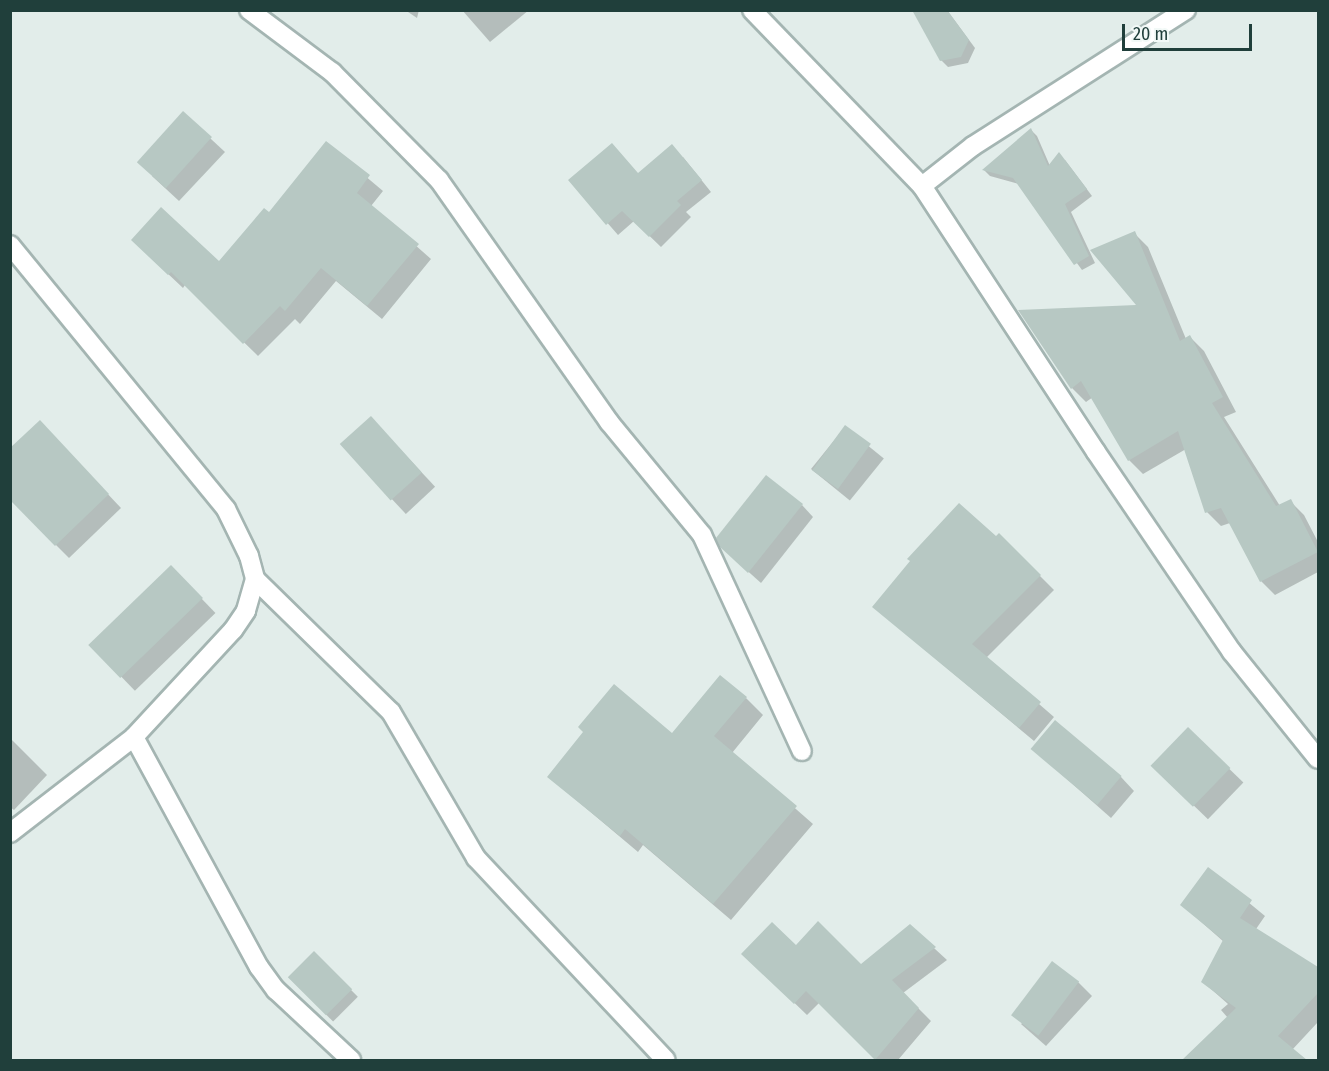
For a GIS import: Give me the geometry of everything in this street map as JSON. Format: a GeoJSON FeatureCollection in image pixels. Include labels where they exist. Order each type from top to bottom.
{"type":"FeatureCollection","features":[{"type":"Feature","properties":{"kind":"street"},"geometry":{"type":"LineString","coordinates":[[249,10],[332,72],[439,180],[609,422],[702,534],[802,751]]}},
{"type":"Feature","properties":{"kind":"street"},"geometry":{"type":"LineString","coordinates":[[752,10],[922,186],[1096,452],[1232,652],[1318,759]]}},
{"type":"Feature","properties":{"kind":"street"},"geometry":{"type":"LineString","coordinates":[[922,186],[980,141],[1186,10]]}},
{"type":"Feature","properties":{"kind":"street"},"geometry":{"type":"LineString","coordinates":[[10,245],[226,509],[249,556],[255,579],[246,611],[233,630],[134,737],[10,833]]}},
{"type":"Feature","properties":{"kind":"street"},"geometry":{"type":"LineString","coordinates":[[255,579],[391,711],[476,858],[666,1060]]}},
{"type":"Feature","properties":{"kind":"street"},"geometry":{"type":"LineString","coordinates":[[134,737],[259,968],[276,990],[351,1060]]}},
{"type":"Feature","properties":{"kind":"building"},"geometry":{"type":"Polygon","coordinates":[[[912,10],[947,10],[969,40],[961,57],[940,61],[912,10]]]}},
{"type":"Feature","properties":{"kind":"building"},"geometry":{"type":"Polygon","coordinates":[[[183,111],[212,137],[166,188],[137,162],[183,111]]]}},
{"type":"Feature","properties":{"kind":"building"},"geometry":{"type":"Polygon","coordinates":[[[1031,128],[1048,166],[1059,152],[1087,189],[1065,204],[1089,256],[1074,265],[1013,178],[982,170],[1031,128]]]}},
{"type":"Feature","properties":{"kind":"building"},"geometry":{"type":"Polygon","coordinates":[[[326,141],[370,175],[357,193],[419,244],[367,306],[321,268],[285,311],[280,306],[243,344],[171,272],[168,275],[131,240],[161,207],[219,261],[264,208],[269,212],[326,141]]]}},
{"type":"Feature","properties":{"kind":"building"},"geometry":{"type":"Polygon","coordinates":[[[612,143],[638,173],[672,144],[702,180],[677,201],[681,205],[649,237],[622,211],[606,225],[568,180],[612,143]]]}},
{"type":"Feature","properties":{"kind":"building"},"geometry":{"type":"Polygon","coordinates":[[[1135,231],[1180,341],[1190,335],[1223,397],[1212,403],[1276,506],[1291,499],[1318,552],[1260,582],[1221,508],[1205,513],[1178,431],[1128,461],[1081,381],[1071,389],[1018,310],[1136,305],[1090,250],[1135,231]]]}},
{"type":"Feature","properties":{"kind":"building"},"geometry":{"type":"Polygon","coordinates":[[[371,416],[422,472],[391,501],[340,444],[371,416]]]}},
{"type":"Feature","properties":{"kind":"building"},"geometry":{"type":"Polygon","coordinates":[[[40,420],[109,494],[55,546],[10,500],[10,448],[40,420]]]}},
{"type":"Feature","properties":{"kind":"building"},"geometry":{"type":"Polygon","coordinates":[[[845,425],[871,444],[838,489],[812,470],[845,425]]]}},
{"type":"Feature","properties":{"kind":"building"},"geometry":{"type":"Polygon","coordinates":[[[766,475],[803,504],[748,573],[720,547],[716,538],[766,475]]]}},
{"type":"Feature","properties":{"kind":"building"},"geometry":{"type":"Polygon","coordinates":[[[959,503],[996,536],[999,533],[1041,575],[972,644],[1041,702],[1019,728],[872,607],[910,561],[907,559],[959,503]]]}},
{"type":"Feature","properties":{"kind":"building"},"geometry":{"type":"Polygon","coordinates":[[[171,565],[203,598],[120,678],[88,645],[171,565]]]}},
{"type":"Feature","properties":{"kind":"building"},"geometry":{"type":"Polygon","coordinates":[[[720,675],[747,697],[714,736],[797,806],[713,904],[625,829],[620,836],[547,777],[583,732],[578,727],[614,684],[672,733],[720,675]]]}},
{"type":"Feature","properties":{"kind":"building"},"geometry":{"type":"Polygon","coordinates":[[[1055,720],[1122,776],[1097,805],[1031,749],[1055,720]]]}},
{"type":"Feature","properties":{"kind":"building"},"geometry":{"type":"Polygon","coordinates":[[[1188,727],[1230,768],[1193,807],[1150,766],[1188,727]]]}},
{"type":"Feature","properties":{"kind":"building"},"geometry":{"type":"Polygon","coordinates":[[[1208,867],[1252,900],[1240,918],[1318,967],[1318,993],[1278,1036],[1307,1060],[1182,1060],[1236,1008],[1201,982],[1223,940],[1180,905],[1208,867]]]}},
{"type":"Feature","properties":{"kind":"building"},"geometry":{"type":"Polygon","coordinates":[[[818,921],[861,964],[910,924],[936,947],[892,980],[919,1008],[875,1060],[806,991],[794,1004],[741,954],[772,922],[796,945],[818,921]]]}},
{"type":"Feature","properties":{"kind":"building"},"geometry":{"type":"Polygon","coordinates":[[[314,951],[352,989],[326,1015],[288,977],[314,951]]]}},
{"type":"Feature","properties":{"kind":"building"},"geometry":{"type":"Polygon","coordinates":[[[1052,961],[1079,981],[1038,1036],[1011,1015],[1052,961]]]}}]}
